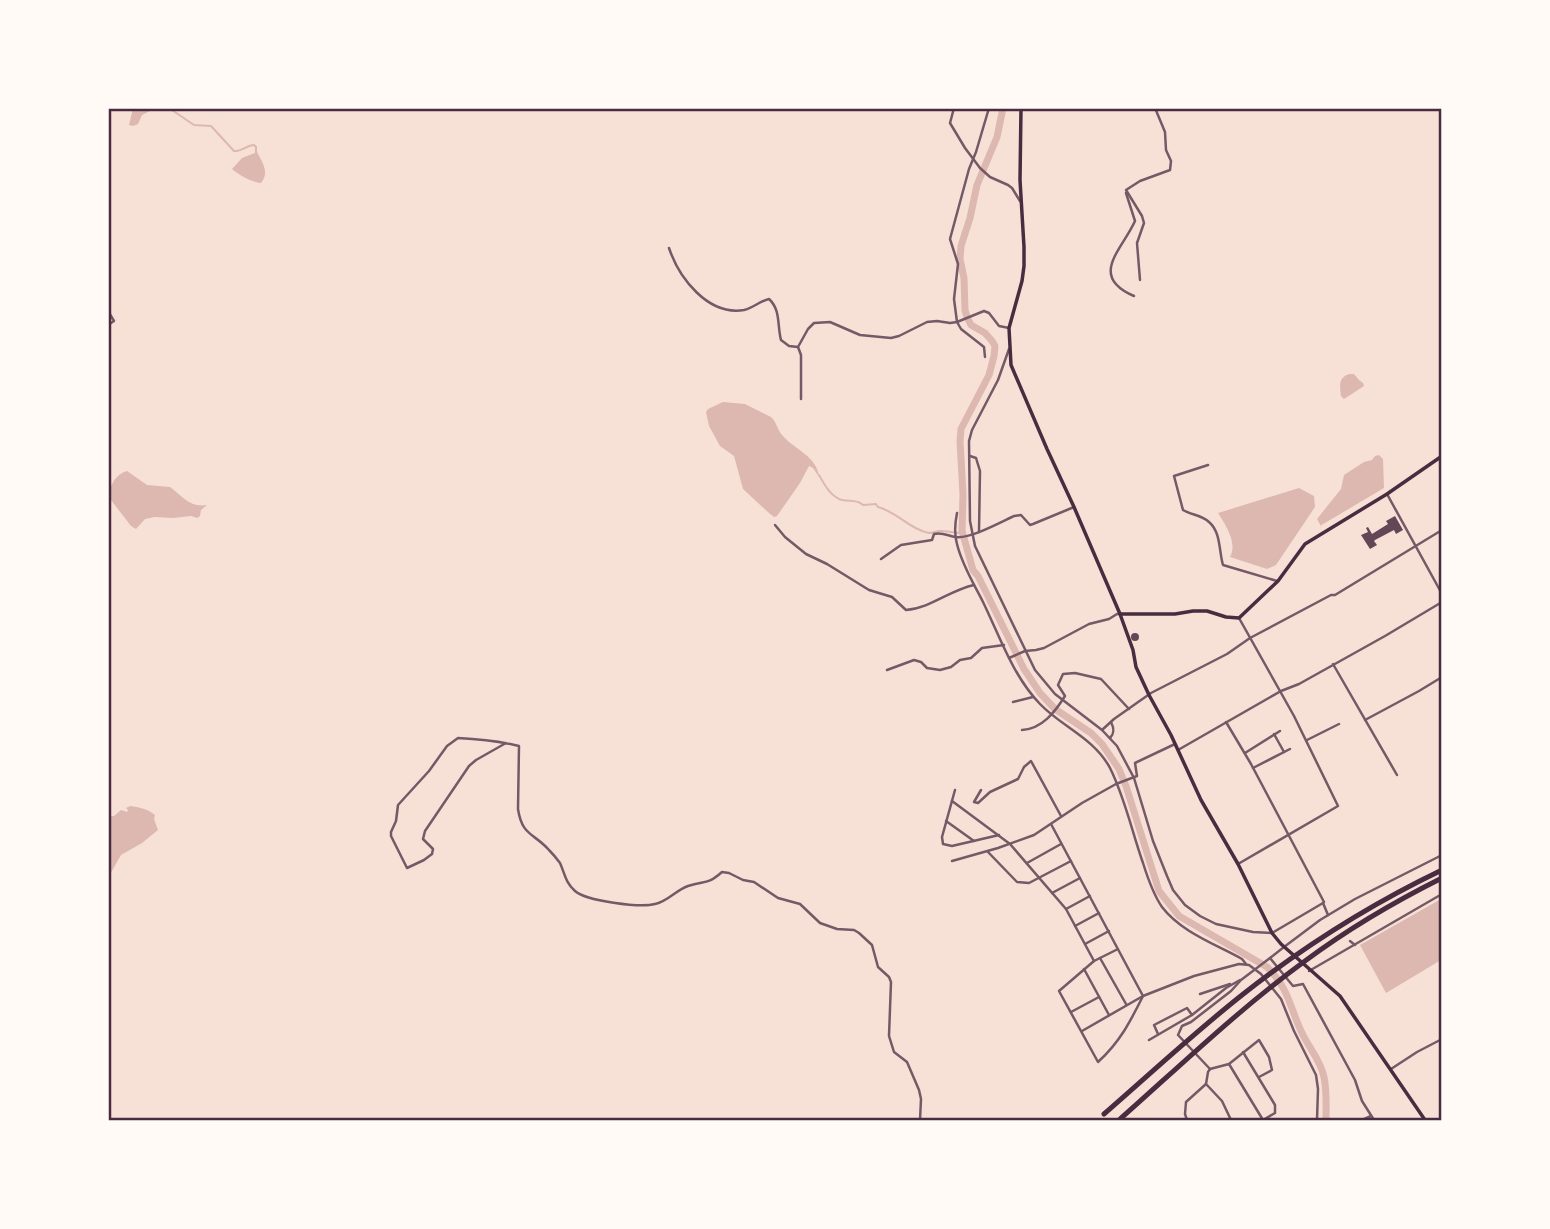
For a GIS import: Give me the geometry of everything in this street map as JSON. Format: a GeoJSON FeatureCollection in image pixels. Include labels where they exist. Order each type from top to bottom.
{"type":"FeatureCollection","features":[{"type":"Feature","properties":{"kind":"highway"},"geometry":{"type":"LineString","coordinates":[[1104,1114],[1260,981],[1371,908],[1441,870]]}},
{"type":"Feature","properties":{"kind":"highway"},"geometry":{"type":"LineString","coordinates":[[1119,1121],[1268,989],[1305,961],[1357,925],[1441,878]]}},
{"type":"Feature","properties":{"kind":"main road"},"geometry":{"type":"LineString","coordinates":[[1021,108],[1020,180],[1024,265],[1009,328],[1011,365],[1120,614],[1136,667],[1201,800],[1238,864],[1272,933],[1309,971],[1340,996],[1425,1121]]}},
{"type":"Feature","properties":{"kind":"main road"},"geometry":{"type":"LineString","coordinates":[[1120,614],[1207,611],[1239,618],[1278,581],[1305,544],[1387,494],[1441,456]]}},
{"type":"Feature","properties":{"kind":"street"},"geometry":{"type":"LineString","coordinates":[[954,108],[950,123],[957,137],[980,168],[990,177],[1008,184],[1021,202]]}},
{"type":"Feature","properties":{"kind":"street"},"geometry":{"type":"LineString","coordinates":[[985,357],[984,347],[961,329],[958,322],[954,299],[958,264],[950,239],[989,108]]}},
{"type":"Feature","properties":{"kind":"street"},"geometry":{"type":"LineString","coordinates":[[1126,190],[1140,181],[1171,169],[1165,132],[1155,108]]}},
{"type":"Feature","properties":{"kind":"street"},"geometry":{"type":"LineString","coordinates":[[1126,190],[1144,223],[1137,243],[1140,280]]}},
{"type":"Feature","properties":{"kind":"street"},"geometry":{"type":"LineString","coordinates":[[1126,190],[1135,221],[1113,257],[1111,273],[1115,284],[1134,296]]}},
{"type":"Feature","properties":{"kind":"street"},"geometry":{"type":"LineString","coordinates":[[669,248],[678,268],[710,302],[729,310],[742,310],[769,299],[773,302],[781,340],[789,346],[798,347]]}},
{"type":"Feature","properties":{"kind":"street"},"geometry":{"type":"LineString","coordinates":[[108,311],[114,321],[108,325]]}},
{"type":"Feature","properties":{"kind":"street"},"geometry":{"type":"LineString","coordinates":[[801,399],[801,355],[798,347],[808,329],[818,321],[830,322],[860,335],[891,338],[927,322],[958,322],[977,313],[987,312],[999,326],[1009,328]]}},
{"type":"Feature","properties":{"kind":"street"},"geometry":{"type":"LineString","coordinates":[[1010,346],[999,380],[971,430],[970,535],[1023,651],[1042,680],[1062,702],[1102,730],[1123,756],[1167,876],[1173,890],[1185,905],[1216,923],[1254,932],[1272,933],[1323,903]]}},
{"type":"Feature","properties":{"kind":"street"},"geometry":{"type":"LineString","coordinates":[[969,456],[976,458],[980,471],[979,532]]}},
{"type":"Feature","properties":{"kind":"street"},"geometry":{"type":"LineString","coordinates":[[1208,465],[1174,476],[1183,510],[1209,521],[1213,526],[1217,533],[1223,565],[1278,581]]}},
{"type":"Feature","properties":{"kind":"street"},"geometry":{"type":"LineString","coordinates":[[1387,494],[1441,594]]}},
{"type":"Feature","properties":{"kind":"street"},"geometry":{"type":"LineString","coordinates":[[881,559],[901,545],[932,540],[937,533],[970,535],[1021,515],[1030,525],[1074,507]]}},
{"type":"Feature","properties":{"kind":"street"},"geometry":{"type":"LineString","coordinates":[[957,513],[956,535],[963,562],[1023,683],[1052,714],[1088,740],[1108,765],[1117,784],[1151,887],[1162,906],[1188,930],[1242,959],[1255,969],[1281,999],[1316,1075],[1318,1121]]}},
{"type":"Feature","properties":{"kind":"street"},"geometry":{"type":"LineString","coordinates":[[775,525],[806,554],[869,590],[892,597],[906,610],[923,608],[966,586],[974,585]]}},
{"type":"Feature","properties":{"kind":"street"},"geometry":{"type":"LineString","coordinates":[[1102,730],[1149,695],[1176,679],[1335,595],[1441,530]]}},
{"type":"Feature","properties":{"kind":"street"},"geometry":{"type":"LineString","coordinates":[[1178,750],[1385,636],[1441,602]]}},
{"type":"Feature","properties":{"kind":"street"},"geometry":{"type":"LineString","coordinates":[[1010,658],[1023,651],[1044,648],[1089,624],[1120,614]]}},
{"type":"Feature","properties":{"kind":"street"},"geometry":{"type":"LineString","coordinates":[[1238,864],[1338,806],[1307,740],[1239,618]]}},
{"type":"Feature","properties":{"kind":"street"},"geometry":{"type":"LineString","coordinates":[[887,670],[918,660],[927,668],[940,670],[971,657],[982,648],[1004,645]]}},
{"type":"Feature","properties":{"kind":"street"},"geometry":{"type":"LineString","coordinates":[[1333,664],[1397,775]]}},
{"type":"Feature","properties":{"kind":"street"},"geometry":{"type":"LineString","coordinates":[[1022,730],[1035,728],[1062,702],[1065,695],[1058,685],[1063,674],[1075,673],[1101,679],[1129,709]]}},
{"type":"Feature","properties":{"kind":"street"},"geometry":{"type":"LineString","coordinates":[[1365,720],[1441,677]]}},
{"type":"Feature","properties":{"kind":"street"},"geometry":{"type":"LineString","coordinates":[[1013,702],[1034,697]]}},
{"type":"Feature","properties":{"kind":"street"},"geometry":{"type":"LineString","coordinates":[[1110,738],[1114,728],[1111,722]]}},
{"type":"Feature","properties":{"kind":"street"},"geometry":{"type":"LineString","coordinates":[[1226,722],[1325,902],[1323,903],[1336,919]]}},
{"type":"Feature","properties":{"kind":"street"},"geometry":{"type":"LineString","coordinates":[[1307,740],[1339,724]]}},
{"type":"Feature","properties":{"kind":"street"},"geometry":{"type":"LineString","coordinates":[[1245,753],[1280,731]]}},
{"type":"Feature","properties":{"kind":"street"},"geometry":{"type":"LineString","coordinates":[[1274,734],[1284,752]]}},
{"type":"Feature","properties":{"kind":"street"},"geometry":{"type":"LineString","coordinates":[[506,743],[470,766],[425,831],[424,839],[433,849],[432,854],[407,868],[391,835],[398,805],[429,771],[451,741],[458,738],[494,740],[519,746],[518,809],[522,826],[552,853],[560,863],[565,878],[579,894],[603,901],[652,905],[690,885],[713,880],[722,872],[729,873],[754,882],[778,898],[800,904],[820,923],[837,929],[854,930],[872,944],[878,967],[891,982],[889,1036],[894,1052],[907,1062],[919,1090],[919,1121]]}},
{"type":"Feature","properties":{"kind":"street"},"geometry":{"type":"LineString","coordinates":[[952,861],[1034,835],[1082,803],[1138,775],[1135,763],[1175,744]]}},
{"type":"Feature","properties":{"kind":"street"},"geometry":{"type":"LineString","coordinates":[[1253,768],[1290,749]]}},
{"type":"Feature","properties":{"kind":"street"},"geometry":{"type":"LineString","coordinates":[[981,790],[974,802],[978,803],[990,792],[1018,779],[1031,761],[1061,816]]}},
{"type":"Feature","properties":{"kind":"street"},"geometry":{"type":"LineString","coordinates":[[955,790],[942,842],[952,846],[999,835]]}},
{"type":"Feature","properties":{"kind":"street"},"geometry":{"type":"LineString","coordinates":[[952,801],[1010,844],[1027,863],[1066,909],[1094,961]]}},
{"type":"Feature","properties":{"kind":"street"},"geometry":{"type":"LineString","coordinates":[[946,821],[974,841]]}},
{"type":"Feature","properties":{"kind":"street"},"geometry":{"type":"LineString","coordinates":[[1051,824],[1143,996]]}},
{"type":"Feature","properties":{"kind":"street"},"geometry":{"type":"LineString","coordinates":[[1027,863],[1062,844]]}},
{"type":"Feature","properties":{"kind":"street"},"geometry":{"type":"LineString","coordinates":[[988,851],[1017,883],[1029,883],[1071,861]]}},
{"type":"Feature","properties":{"kind":"street"},"geometry":{"type":"LineString","coordinates":[[1210,1069],[1178,1035],[1182,1026],[1191,1022],[1269,958],[1331,914],[1441,855]]}},
{"type":"Feature","properties":{"kind":"street"},"geometry":{"type":"LineString","coordinates":[[1052,893],[1080,878]]}},
{"type":"Feature","properties":{"kind":"street"},"geometry":{"type":"LineString","coordinates":[[1309,971],[1334,953],[1355,945],[1441,894]]}},
{"type":"Feature","properties":{"kind":"street"},"geometry":{"type":"LineString","coordinates":[[1066,909],[1090,896]]}},
{"type":"Feature","properties":{"kind":"street"},"geometry":{"type":"LineString","coordinates":[[1075,926],[1099,913]]}},
{"type":"Feature","properties":{"kind":"street"},"geometry":{"type":"LineString","coordinates":[[1313,926],[1317,932]]}},
{"type":"Feature","properties":{"kind":"street"},"geometry":{"type":"LineString","coordinates":[[1085,944],[1109,931]]}},
{"type":"Feature","properties":{"kind":"street"},"geometry":{"type":"LineString","coordinates":[[1350,941],[1355,945]]}},
{"type":"Feature","properties":{"kind":"street"},"geometry":{"type":"LineString","coordinates":[[1118,949],[1094,961],[1059,991],[1098,1062],[1114,1048],[1143,996]]}},
{"type":"Feature","properties":{"kind":"street"},"geometry":{"type":"LineString","coordinates":[[1100,958],[1126,1005]]}},
{"type":"Feature","properties":{"kind":"street"},"geometry":{"type":"LineString","coordinates":[[1269,958],[1293,986],[1303,984],[1374,1121]]}},
{"type":"Feature","properties":{"kind":"street"},"geometry":{"type":"LineString","coordinates":[[1082,1031],[1143,996],[1194,976],[1246,964]]}},
{"type":"Feature","properties":{"kind":"street"},"geometry":{"type":"LineString","coordinates":[[1084,969],[1109,1015]]}},
{"type":"Feature","properties":{"kind":"street"},"geometry":{"type":"LineString","coordinates":[[1200,994],[1241,980]]}},
{"type":"Feature","properties":{"kind":"street"},"geometry":{"type":"LineString","coordinates":[[1149,1040],[1192,1015],[1233,984]]}},
{"type":"Feature","properties":{"kind":"street"},"geometry":{"type":"LineString","coordinates":[[1071,1012],[1099,997]]}},
{"type":"Feature","properties":{"kind":"street"},"geometry":{"type":"LineString","coordinates":[[1158,1034],[1154,1025],[1187,1008],[1192,1015]]}},
{"type":"Feature","properties":{"kind":"street"},"geometry":{"type":"LineString","coordinates":[[1391,1069],[1441,1039]]}},
{"type":"Feature","properties":{"kind":"street"},"geometry":{"type":"LineString","coordinates":[[1210,1069],[1229,1064],[1258,1040],[1269,1057],[1272,1070],[1259,1077]]}},
{"type":"Feature","properties":{"kind":"street"},"geometry":{"type":"LineString","coordinates":[[1229,1064],[1263,1120],[1275,1113],[1275,1105],[1243,1052]]}},
{"type":"Feature","properties":{"kind":"street"},"geometry":{"type":"LineString","coordinates":[[1187,1121],[1186,1102],[1206,1084],[1210,1069]]}},
{"type":"Feature","properties":{"kind":"street"},"geometry":{"type":"LineString","coordinates":[[1206,1084],[1222,1101],[1231,1121]]}},
{"type":"Feature","properties":{"kind":"street"},"geometry":{"type":"LineString","coordinates":[[1362,1121],[1371,1115]]}},
{"type":"Feature","properties":{"kind":"shaded area"},"geometry":{"type":"Polygon","coordinates":[[[133,108],[154,109],[142,115],[138,124],[133,126],[129,125],[133,108]]]}},
{"type":"Feature","properties":{"kind":"shaded area"},"geometry":{"type":"Polygon","coordinates":[[[257,152],[265,171],[261,183],[245,178],[232,169],[242,158],[257,152]]]}},
{"type":"Feature","properties":{"kind":"shaded area"},"geometry":{"type":"Polygon","coordinates":[[[1354,374],[1364,386],[1344,399],[1341,396],[1341,382],[1343,377],[1354,374]]]}},
{"type":"Feature","properties":{"kind":"shaded area"},"geometry":{"type":"Polygon","coordinates":[[[723,402],[745,404],[771,417],[783,436],[810,458],[817,470],[819,477],[809,466],[777,516],[774,517],[743,489],[734,456],[720,446],[709,426],[706,412],[723,402]]]}},
{"type":"Feature","properties":{"kind":"shaded area"},"geometry":{"type":"Polygon","coordinates":[[[1379,455],[1383,459],[1384,488],[1321,525],[1322,528],[1317,519],[1341,489],[1344,475],[1379,455]]]}},
{"type":"Feature","properties":{"kind":"shaded area"},"geometry":{"type":"Polygon","coordinates":[[[127,471],[147,485],[170,487],[191,503],[207,505],[197,518],[155,517],[145,519],[136,529],[109,500],[113,482],[127,471]]]}},
{"type":"Feature","properties":{"kind":"shaded area"},"geometry":{"type":"Polygon","coordinates":[[[1299,488],[1314,496],[1315,507],[1276,565],[1267,569],[1230,557],[1232,540],[1218,513],[1299,488]]]}},
{"type":"Feature","properties":{"kind":"shaded area"},"geometry":{"type":"Polygon","coordinates":[[[130,806],[143,809],[155,815],[158,830],[121,855],[109,876],[109,816],[114,816],[121,810],[127,812],[126,808],[130,806]]]}},
{"type":"Feature","properties":{"kind":"shaded area"},"geometry":{"type":"Polygon","coordinates":[[[1441,899],[1441,960],[1386,993],[1360,945],[1441,899]]]}},
{"type":"Feature","properties":{"kind":"building"},"geometry":{"type":"Polygon","coordinates":[[[1395,516],[1403,530],[1396,534],[1394,530],[1375,540],[1377,545],[1370,549],[1361,535],[1368,532],[1366,528],[1368,527],[1372,534],[1395,516]]]}},
{"type":"Feature","properties":{"kind":"building"},"geometry":{"type":"Polygon","coordinates":[[[1135,633],[1139,637],[1135,641],[1131,637],[1135,633]]]}},
{"type":"Feature","properties":{"kind":"waterway"},"geometry":{"type":"LineString","coordinates":[[169,108],[194,125],[211,126],[234,151],[254,145],[256,153]]}},
{"type":"Feature","properties":{"kind":"waterway"},"geometry":{"type":"LineString","coordinates":[[1003,108],[997,137],[977,185],[960,259],[967,317],[971,325],[985,333],[995,346],[989,375],[961,429],[962,531],[973,570],[1024,669],[1040,693],[1055,709],[1091,733],[1119,769],[1159,891],[1179,916],[1267,967],[1275,975],[1322,1071],[1326,1088],[1326,1120]]}},
{"type":"Feature","properties":{"kind":"waterway"},"geometry":{"type":"LineString","coordinates":[[819,475],[828,490],[845,501],[855,501],[863,505],[876,504],[910,525],[929,533],[962,533]]}}]}
